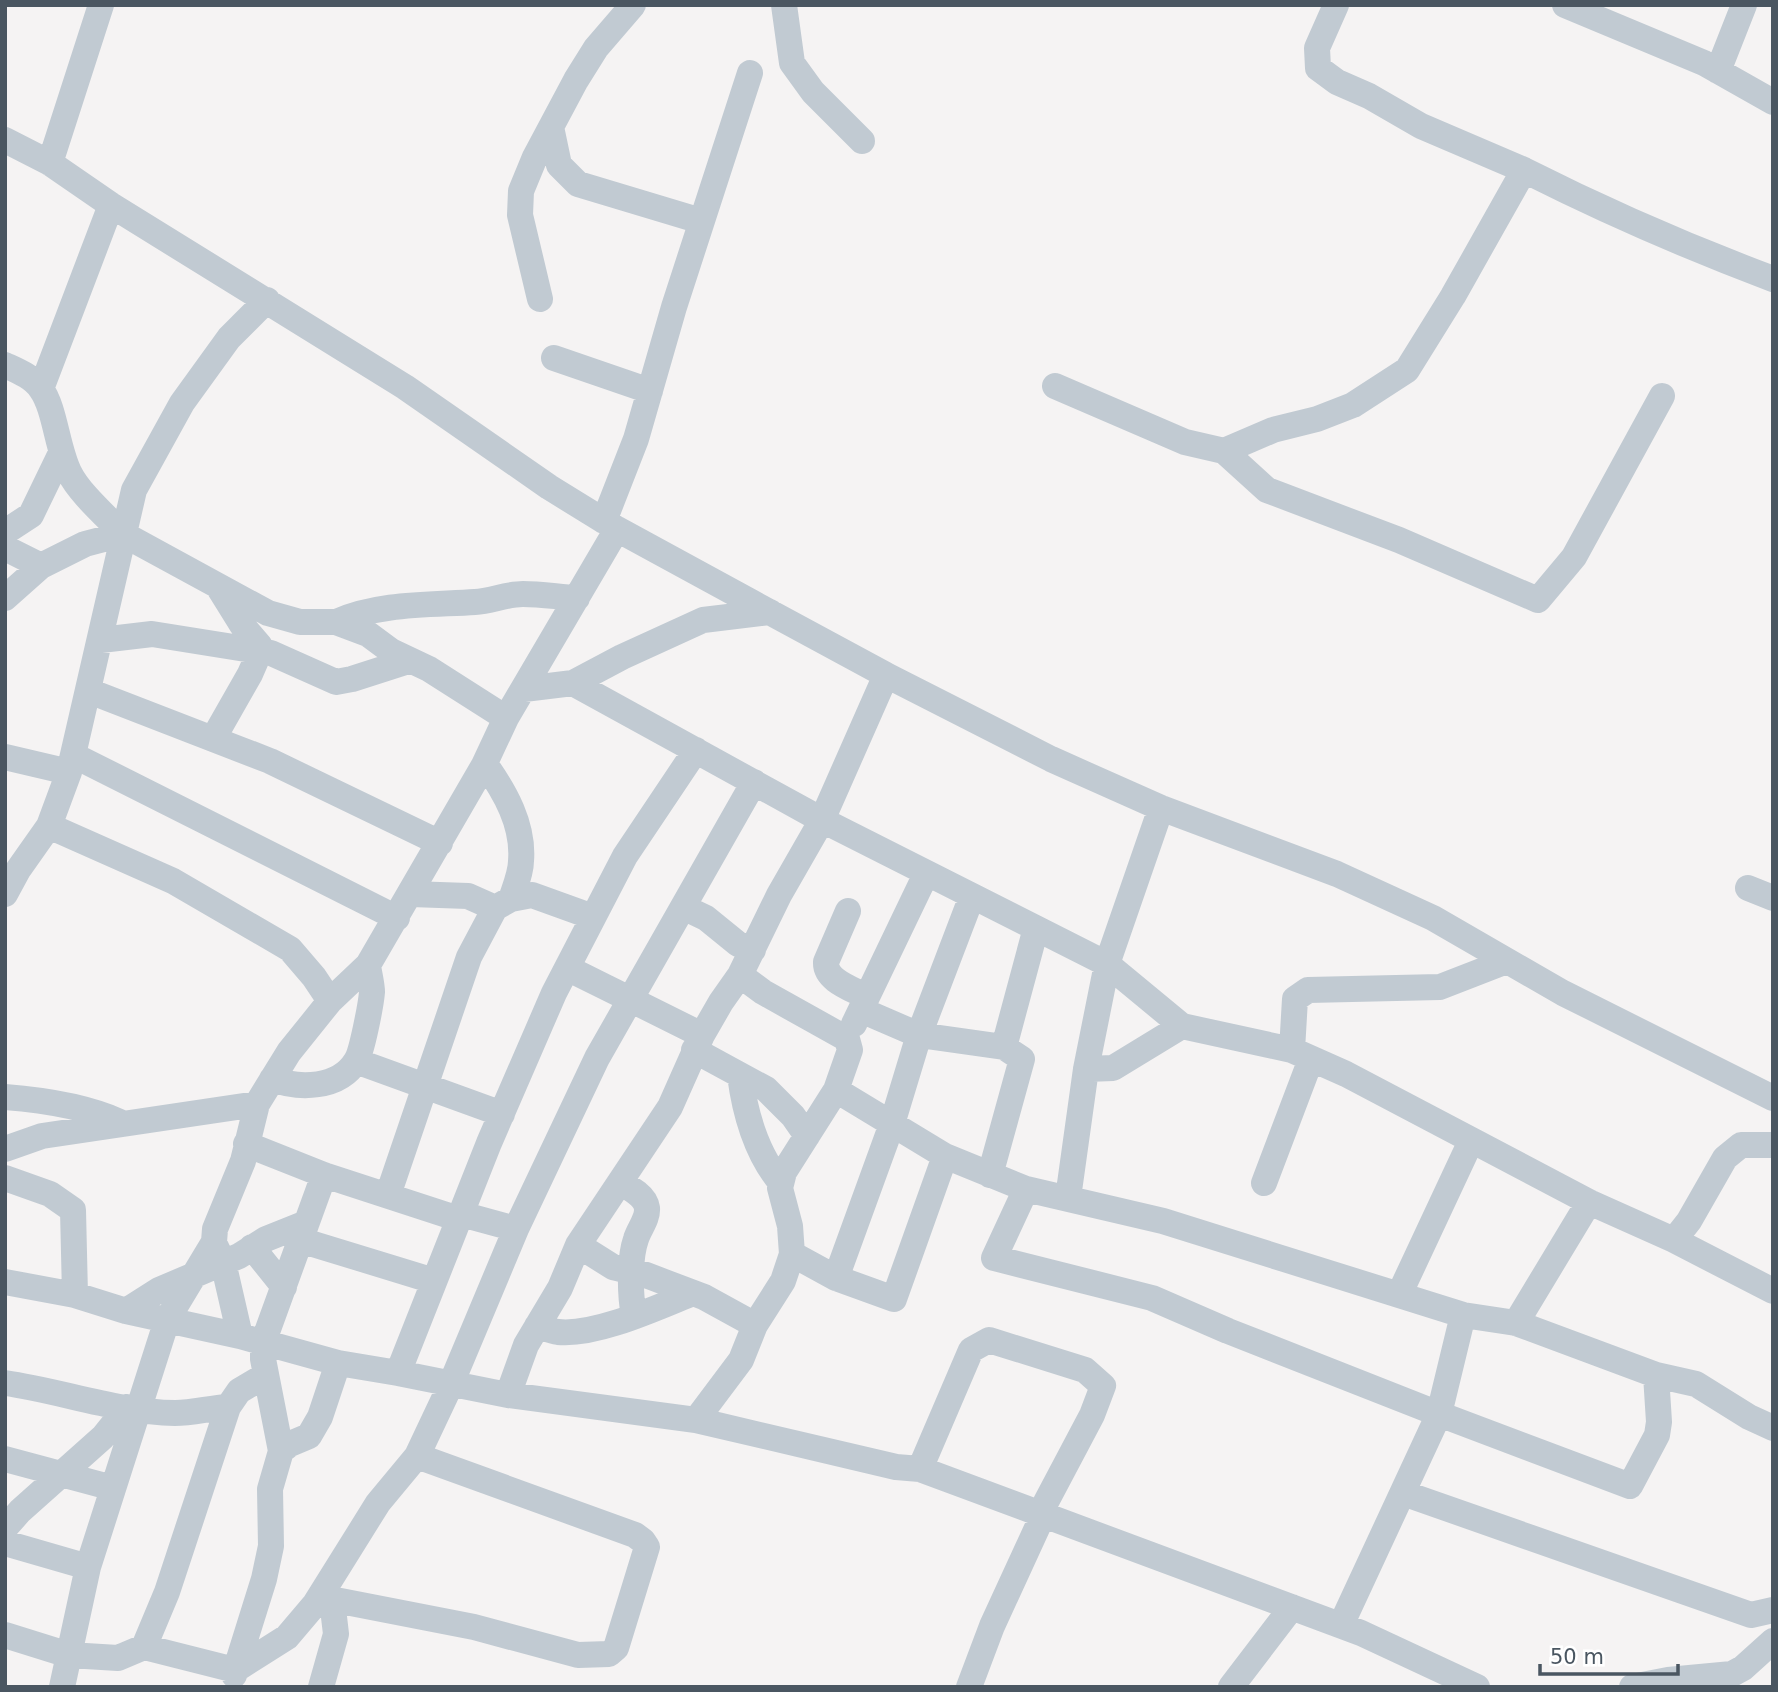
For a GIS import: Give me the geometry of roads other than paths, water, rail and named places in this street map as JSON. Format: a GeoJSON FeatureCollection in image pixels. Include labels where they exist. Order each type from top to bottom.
{"type":"FeatureCollection","features":[{"type":"Feature","properties":{"kind":"street"},"geometry":{"type":"LineString","coordinates":[[50,163],[101,5]]}},
{"type":"Feature","properties":{"kind":"street"},"geometry":{"type":"LineString","coordinates":[[540,299],[520,215],[521,191],[551,127],[596,48],[633,5]]}},
{"type":"Feature","properties":{"kind":"street"},"geometry":{"type":"LineString","coordinates":[[784,5],[792,63],[813,92],[862,141]]}},
{"type":"Feature","properties":{"kind":"street"},"geometry":{"type":"LineString","coordinates":[[1336,5],[1317,48],[1318,68],[1337,82],[1369,96],[1421,126],[1524,170],[1581,199],[1703,253],[1773,279]]}},
{"type":"Feature","properties":{"kind":"street"},"geometry":{"type":"LineString","coordinates":[[1565,5],[1718,71],[1773,102]]}},
{"type":"Feature","properties":{"kind":"street"},"geometry":{"type":"LineString","coordinates":[[1718,71],[1744,5]]}},
{"type":"Feature","properties":{"kind":"street"},"geometry":{"type":"LineString","coordinates":[[233,1678],[264,1579],[271,1546],[270,1489],[281,1451],[266,1375],[218,1252],[215,1229],[243,1161],[257,1104],[289,1052],[330,1001],[368,965],[397,918],[485,764],[506,718],[577,598],[611,525],[701,221],[750,73]]}},
{"type":"Feature","properties":{"kind":"street"},"geometry":{"type":"LineString","coordinates":[[551,127],[559,165],[578,184],[701,221]]}},
{"type":"Feature","properties":{"kind":"street"},"geometry":{"type":"LineString","coordinates":[[5,140],[50,163],[111,205],[405,387],[550,487],[611,525],[886,675],[1051,759],[1161,808],[1337,874],[1433,918],[1563,993],[1773,1098]]}},
{"type":"Feature","properties":{"kind":"street"},"geometry":{"type":"LineString","coordinates":[[1224,452],[1273,430],[1317,419],[1353,405],[1408,370],[1524,170]]}},
{"type":"Feature","properties":{"kind":"street"},"geometry":{"type":"LineString","coordinates":[[41,389],[111,205]]}},
{"type":"Feature","properties":{"kind":"street"},"geometry":{"type":"LineString","coordinates":[[5,894],[18,870],[49,827],[71,764],[134,490],[182,402],[229,338],[267,300]]}},
{"type":"Feature","properties":{"kind":"street"},"geometry":{"type":"LineString","coordinates":[[554,358],[650,391]]}},
{"type":"Feature","properties":{"kind":"street"},"geometry":{"type":"LineString","coordinates":[[5,365],[27,376],[41,389],[49,405],[90,543],[114,579]]}},
{"type":"Feature","properties":{"kind":"street"},"geometry":{"type":"LineString","coordinates":[[1055,386],[1185,442],[1224,452],[1267,491],[1399,540],[1538,600],[1574,557],[1662,396]]}},
{"type":"Feature","properties":{"kind":"street"},"geometry":{"type":"LineString","coordinates":[[66,464],[123,534],[268,614],[300,622],[336,622],[368,634],[408,661],[429,669],[506,718]]}},
{"type":"Feature","properties":{"kind":"street"},"geometry":{"type":"LineString","coordinates":[[5,532],[31,515],[66,464]]}},
{"type":"Feature","properties":{"kind":"street"},"geometry":{"type":"LineString","coordinates":[[5,598],[41,566],[90,543],[123,534]]}},
{"type":"Feature","properties":{"kind":"street"},"geometry":{"type":"LineString","coordinates":[[5,548],[41,566]]}},
{"type":"Feature","properties":{"kind":"street"},"geometry":{"type":"LineString","coordinates":[[213,739],[260,651],[260,646],[242,625],[216,584]]}},
{"type":"Feature","properties":{"kind":"street"},"geometry":{"type":"LineString","coordinates":[[336,622],[352,615],[394,608],[477,602],[521,594],[577,598]]}},
{"type":"Feature","properties":{"kind":"street"},"geometry":{"type":"LineString","coordinates":[[524,689],[573,683],[703,620],[770,612]]}},
{"type":"Feature","properties":{"kind":"street"},"geometry":{"type":"LineString","coordinates":[[101,640],[152,634],[260,651],[271,653],[335,682],[408,661]]}},
{"type":"Feature","properties":{"kind":"street"},"geometry":{"type":"LineString","coordinates":[[508,1395],[526,1345],[560,1288],[578,1245],[670,1107],[698,1042],[740,975],[779,895],[822,820],[886,675]]}},
{"type":"Feature","properties":{"kind":"street"},"geometry":{"type":"LineString","coordinates":[[573,683],[822,820],[1107,964],[1182,1026],[1301,1054],[1346,1074],[1589,1202],[1674,1240],[1773,1292]]}},
{"type":"Feature","properties":{"kind":"street"},"geometry":{"type":"LineString","coordinates":[[89,691],[270,761],[440,843]]}},
{"type":"Feature","properties":{"kind":"street"},"geometry":{"type":"LineString","coordinates":[[398,1373],[502,1114],[554,993],[625,856],[696,750]]}},
{"type":"Feature","properties":{"kind":"street"},"geometry":{"type":"LineString","coordinates":[[5,757],[71,764],[397,918]]}},
{"type":"Feature","properties":{"kind":"street"},"geometry":{"type":"LineString","coordinates":[[388,1195],[469,957],[503,903],[522,861],[516,818],[485,764]]}},
{"type":"Feature","properties":{"kind":"street"},"geometry":{"type":"LineString","coordinates":[[233,1678],[287,1637],[326,1598],[378,1503],[417,1457],[451,1384],[516,1228],[597,1058],[754,782]]}},
{"type":"Feature","properties":{"kind":"street"},"geometry":{"type":"LineString","coordinates":[[1068,1198],[1086,1069],[1107,964],[1161,808]]}},
{"type":"Feature","properties":{"kind":"street"},"geometry":{"type":"LineString","coordinates":[[49,827],[173,881],[290,949],[330,1001]]}},
{"type":"Feature","properties":{"kind":"street"},"geometry":{"type":"LineString","coordinates":[[696,1420],[741,1360],[755,1325],[783,1281],[792,1254],[790,1226],[781,1183],[784,1172],[835,1090],[850,1050],[847,1039],[926,874]]}},
{"type":"Feature","properties":{"kind":"street"},"geometry":{"type":"LineString","coordinates":[[1748,888],[1773,898]]}},
{"type":"Feature","properties":{"kind":"street"},"geometry":{"type":"LineString","coordinates":[[411,894],[468,896],[503,903],[532,895],[593,917]]}},
{"type":"Feature","properties":{"kind":"street"},"geometry":{"type":"LineString","coordinates":[[836,1278],[892,1124],[919,1035],[972,897]]}},
{"type":"Feature","properties":{"kind":"street"},"geometry":{"type":"LineString","coordinates":[[683,907],[706,918],[738,944],[752,950]]}},
{"type":"Feature","properties":{"kind":"street"},"geometry":{"type":"LineString","coordinates":[[848,911],[826,962],[830,976],[864,1003],[919,1035],[1004,1047],[1022,1059],[990,1175]]}},
{"type":"Feature","properties":{"kind":"street"},"geometry":{"type":"LineString","coordinates":[[1004,1047],[1036,928]]}},
{"type":"Feature","properties":{"kind":"street"},"geometry":{"type":"LineString","coordinates":[[1264,1183],[1301,1054],[1295,999],[1308,990],[1440,988],[1507,961]]}},
{"type":"Feature","properties":{"kind":"street"},"geometry":{"type":"LineString","coordinates":[[272,1079],[287,1084],[311,1086],[341,1076],[356,1061],[372,991],[368,965]]}},
{"type":"Feature","properties":{"kind":"street"},"geometry":{"type":"LineString","coordinates":[[567,968],[630,1000],[698,1042],[740,1075],[766,1089],[793,1116],[807,1136]]}},
{"type":"Feature","properties":{"kind":"street"},"geometry":{"type":"LineString","coordinates":[[740,975],[763,992],[847,1039]]}},
{"type":"Feature","properties":{"kind":"street"},"geometry":{"type":"LineString","coordinates":[[1086,1069],[1113,1068],[1182,1026]]}},
{"type":"Feature","properties":{"kind":"street"},"geometry":{"type":"LineString","coordinates":[[356,1061],[502,1114]]}},
{"type":"Feature","properties":{"kind":"street"},"geometry":{"type":"LineString","coordinates":[[740,1075],[744,1102],[756,1139],[767,1166],[781,1183]]}},
{"type":"Feature","properties":{"kind":"street"},"geometry":{"type":"LineString","coordinates":[[835,1090],[944,1156],[1026,1189],[1163,1221],[1463,1315],[1516,1324],[1656,1374],[1696,1384],[1749,1417],[1773,1428]]}},
{"type":"Feature","properties":{"kind":"street"},"geometry":{"type":"LineString","coordinates":[[5,1097],[99,1113],[124,1124]]}},
{"type":"Feature","properties":{"kind":"street"},"geometry":{"type":"LineString","coordinates":[[5,1149],[42,1136],[257,1104]]}},
{"type":"Feature","properties":{"kind":"street"},"geometry":{"type":"LineString","coordinates":[[1399,1295],[1471,1141]]}},
{"type":"Feature","properties":{"kind":"street"},"geometry":{"type":"LineString","coordinates":[[246,1144],[324,1175],[388,1195],[460,1217],[516,1228]]}},
{"type":"Feature","properties":{"kind":"street"},"geometry":{"type":"LineString","coordinates":[[1674,1240],[1689,1221],[1725,1158],[1741,1144],[1773,1145]]}},
{"type":"Feature","properties":{"kind":"street"},"geometry":{"type":"LineString","coordinates":[[792,1254],[836,1278],[894,1299],[944,1156]]}},
{"type":"Feature","properties":{"kind":"street"},"geometry":{"type":"LineString","coordinates":[[5,1160],[12,1181],[50,1194],[73,1210],[75,1295]]}},
{"type":"Feature","properties":{"kind":"street"},"geometry":{"type":"LineString","coordinates":[[252,1340],[284,1287],[324,1175]]}},
{"type":"Feature","properties":{"kind":"street"},"geometry":{"type":"LineString","coordinates":[[620,1183],[635,1191],[644,1200],[647,1210],[635,1241],[631,1299],[634,1316]]}},
{"type":"Feature","properties":{"kind":"street"},"geometry":{"type":"LineString","coordinates":[[1026,1189],[994,1258],[1152,1298],[1228,1331],[1439,1414],[1630,1486],[1657,1435],[1660,1422],[1656,1374]]}},
{"type":"Feature","properties":{"kind":"street"},"geometry":{"type":"LineString","coordinates":[[1516,1324],[1589,1202]]}},
{"type":"Feature","properties":{"kind":"street"},"geometry":{"type":"LineString","coordinates":[[62,1687],[88,1567],[113,1488],[133,1408],[167,1320],[194,1274],[218,1252],[252,1247],[266,1239],[303,1232],[434,1281]]}},
{"type":"Feature","properties":{"kind":"street"},"geometry":{"type":"LineString","coordinates":[[578,1245],[613,1267],[694,1293],[755,1325]]}},
{"type":"Feature","properties":{"kind":"street"},"geometry":{"type":"LineString","coordinates":[[252,1247],[284,1287]]}},
{"type":"Feature","properties":{"kind":"street"},"geometry":{"type":"LineString","coordinates":[[126,1311],[159,1290],[194,1274]]}},
{"type":"Feature","properties":{"kind":"street"},"geometry":{"type":"LineString","coordinates":[[10,1287],[75,1295],[126,1311],[338,1363],[508,1395],[696,1420],[896,1467],[920,1469],[1341,1625],[1477,1687]]}},
{"type":"Feature","properties":{"kind":"street"},"geometry":{"type":"LineString","coordinates":[[537,1326],[558,1332],[580,1332],[634,1316],[694,1293]]}},
{"type":"Feature","properties":{"kind":"street"},"geometry":{"type":"LineString","coordinates":[[1341,1625],[1439,1414],[1463,1315]]}},
{"type":"Feature","properties":{"kind":"street"},"geometry":{"type":"LineString","coordinates":[[920,1469],[971,1350],[989,1340],[1085,1370],[1102,1386],[1092,1415],[1058,1477],[992,1626],[969,1687]]}},
{"type":"Feature","properties":{"kind":"street"},"geometry":{"type":"LineString","coordinates":[[281,1451],[289,1444],[309,1436],[320,1417],[338,1363]]}},
{"type":"Feature","properties":{"kind":"street"},"geometry":{"type":"LineString","coordinates":[[144,1647],[167,1592],[228,1407],[239,1391],[266,1375]]}},
{"type":"Feature","properties":{"kind":"street"},"geometry":{"type":"LineString","coordinates":[[5,1382],[133,1408],[175,1413],[228,1407]]}},
{"type":"Feature","properties":{"kind":"street"},"geometry":{"type":"LineString","coordinates":[[5,1528],[20,1511],[64,1475],[133,1408]]}},
{"type":"Feature","properties":{"kind":"street"},"geometry":{"type":"LineString","coordinates":[[326,1598],[474,1627],[578,1655],[608,1654],[616,1648],[647,1547],[643,1541],[635,1535],[417,1457]]}},
{"type":"Feature","properties":{"kind":"street"},"geometry":{"type":"LineString","coordinates":[[5,1459],[113,1488]]}},
{"type":"Feature","properties":{"kind":"street"},"geometry":{"type":"LineString","coordinates":[[1403,1493],[1751,1615],[1773,1610]]}},
{"type":"Feature","properties":{"kind":"street"},"geometry":{"type":"LineString","coordinates":[[5,1543],[88,1567]]}},
{"type":"Feature","properties":{"kind":"street"},"geometry":{"type":"LineString","coordinates":[[321,1687],[336,1634],[326,1598]]}},
{"type":"Feature","properties":{"kind":"street"},"geometry":{"type":"LineString","coordinates":[[1231,1687],[1292,1607]]}},
{"type":"Feature","properties":{"kind":"street"},"geometry":{"type":"LineString","coordinates":[[5,1635],[69,1655],[118,1658],[144,1647],[233,1678]]}},
{"type":"Feature","properties":{"kind":"street"},"geometry":{"type":"LineString","coordinates":[[1632,1687],[1668,1680],[1732,1674],[1743,1668],[1773,1641]]}}]}
